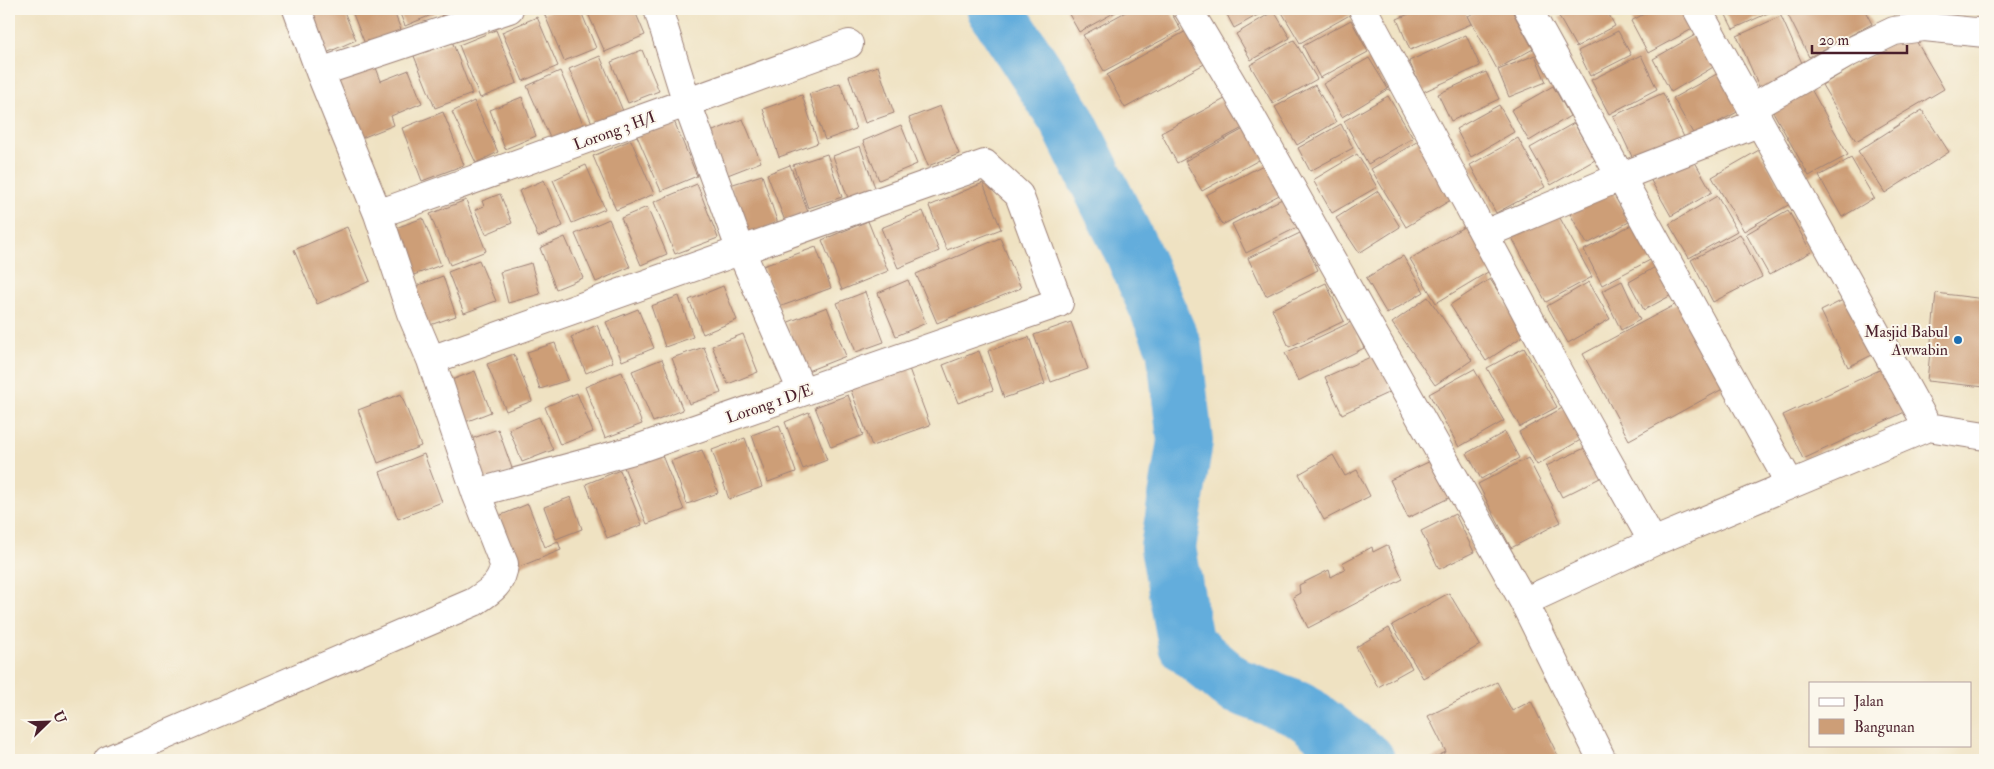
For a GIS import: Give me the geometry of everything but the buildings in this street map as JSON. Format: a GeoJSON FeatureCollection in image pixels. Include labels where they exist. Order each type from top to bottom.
{"type":"FeatureCollection","features":[{"type":"Feature","properties":{"kind":"street"},"geometry":{"type":"LineString","coordinates":[[108,760],[474,602],[497,587],[504,573],[504,564],[476,493],[431,360],[411,313],[378,214],[320,72],[297,9]]}},
{"type":"Feature","properties":{"kind":"street"},"geometry":{"type":"LineString","coordinates":[[320,72],[509,9]]}},
{"type":"Feature","properties":{"kind":"street"},"geometry":{"type":"LineString","coordinates":[[658,9],[687,103],[741,251],[802,391]]}},
{"type":"Feature","properties":{"kind":"street"},"geometry":{"type":"LineString","coordinates":[[1188,9],[1248,109],[1524,602],[1602,760]]}},
{"type":"Feature","properties":{"kind":"street"},"geometry":{"type":"LineString","coordinates":[[1363,9],[1653,542]]}},
{"type":"Feature","properties":{"kind":"street"},"geometry":{"type":"LineString","coordinates":[[1528,9],[1790,484]]}},
{"type":"Feature","properties":{"kind":"street"},"geometry":{"type":"LineString","coordinates":[[1697,9],[1928,427]]}},
{"type":"Feature","properties":{"kind":"street"},"geometry":{"type":"LineString","coordinates":[[1485,234],[1620,177],[1755,116],[1846,54],[1894,30],[1924,27],[1985,33]]}},
{"type":"Feature","properties":{"kind":"street","name":"Lorong 3 H/I"},"geometry":{"type":"LineString","coordinates":[[378,214],[849,44]]}},
{"type":"Feature","properties":{"kind":"street","name":"Lorong 1 D/E"},"geometry":{"type":"LineString","coordinates":[[476,493],[637,449],[1059,303],[1019,195],[985,164],[741,251]]}},
{"type":"Feature","properties":{"kind":"street"},"geometry":{"type":"LineString","coordinates":[[431,360],[741,251]]}},
{"type":"Feature","properties":{"kind":"street"},"geometry":{"type":"LineString","coordinates":[[1524,602],[1653,542],[1928,427],[1985,436]]}},
{"type":"Feature","properties":{"kind":"waterway"},"geometry":{"type":"LineString","coordinates":[[995,9],[1066,118],[1133,253],[1174,347],[1185,441],[1168,548],[1186,645],[1234,685],[1300,709],[1367,760]]}},
{"type":"Feature","properties":{"kind":"place","name":"Masjid Babul Awwabin"},"geometry":{"type":"Point","coordinates":[1958,340]}}]}
